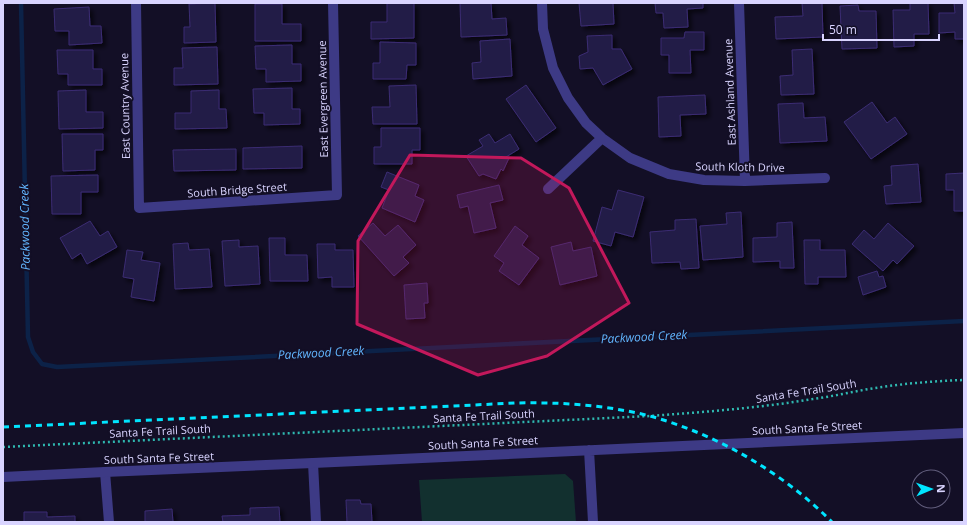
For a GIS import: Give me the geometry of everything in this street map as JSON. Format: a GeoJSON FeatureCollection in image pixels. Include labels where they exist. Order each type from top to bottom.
{"type":"FeatureCollection","features":[{"type":"Feature","properties":{"kind":"street","name":"East Country Avenue"},"geometry":{"type":"LineString","coordinates":[[136,3],[139,208]]}},
{"type":"Feature","properties":{"kind":"street","name":"East Evergreen Avenue"},"geometry":{"type":"LineString","coordinates":[[333,3],[337,195]]}},
{"type":"Feature","properties":{"kind":"street","name":"South Kloth Drive"},"geometry":{"type":"LineString","coordinates":[[542,3],[543,29],[553,68],[568,98],[586,123],[602,138],[630,158],[669,174],[704,180],[745,181],[825,178]]}},
{"type":"Feature","properties":{"kind":"street","name":"East Ashland Avenue"},"geometry":{"type":"LineString","coordinates":[[739,3],[745,181]]}},
{"type":"Feature","properties":{"kind":"street"},"geometry":{"type":"LineString","coordinates":[[548,189],[602,138]]}},
{"type":"Feature","properties":{"kind":"street","name":"South Bridge Street"},"geometry":{"type":"LineString","coordinates":[[139,208],[337,195]]}},
{"type":"Feature","properties":{"kind":"street","name":"South Santa Fe Street"},"geometry":{"type":"LineString","coordinates":[[3,477],[964,433]]}},
{"type":"Feature","properties":{"kind":"street"},"geometry":{"type":"LineString","coordinates":[[589,450],[593,522]]}},
{"type":"Feature","properties":{"kind":"street"},"geometry":{"type":"LineString","coordinates":[[313,463],[316,522]]}},
{"type":"Feature","properties":{"kind":"street"},"geometry":{"type":"LineString","coordinates":[[105,472],[109,522]]}},
{"type":"Feature","properties":{"kind":"path","name":"Santa Fe Trail South"},"geometry":{"type":"LineString","coordinates":[[3,447],[650,416],[731,410],[814,399],[881,387],[964,380]]}},
{"type":"Feature","properties":{"kind":"highlighted area"},"geometry":{"type":"Polygon","coordinates":[[[410,155],[521,158],[569,188],[629,303],[547,356],[478,375],[357,324],[358,241],[410,155]]]}},
{"type":"Feature","properties":{"kind":"green space"},"geometry":{"type":"Polygon","coordinates":[[[565,474],[573,481],[576,522],[422,522],[419,480],[565,474]]]}},
{"type":"Feature","properties":{"kind":"building"},"geometry":{"type":"Polygon","coordinates":[[[215,3],[216,42],[184,43],[184,27],[190,27],[189,4],[215,3]]]}},
{"type":"Feature","properties":{"kind":"building"},"geometry":{"type":"Polygon","coordinates":[[[387,3],[414,3],[414,38],[371,39],[371,22],[387,22],[387,3]]]}},
{"type":"Feature","properties":{"kind":"building"},"geometry":{"type":"Polygon","coordinates":[[[460,3],[491,3],[492,19],[506,18],[507,35],[461,37],[460,3]]]}},
{"type":"Feature","properties":{"kind":"building"},"geometry":{"type":"Polygon","coordinates":[[[579,3],[613,3],[614,24],[581,26],[579,3]]]}},
{"type":"Feature","properties":{"kind":"building"},"geometry":{"type":"Polygon","coordinates":[[[655,3],[703,3],[703,8],[687,9],[688,27],[664,28],[663,13],[656,13],[655,3]]]}},
{"type":"Feature","properties":{"kind":"building"},"geometry":{"type":"Polygon","coordinates":[[[802,3],[822,3],[823,37],[776,39],[775,17],[803,16],[802,3]]]}},
{"type":"Feature","properties":{"kind":"building"},"geometry":{"type":"Polygon","coordinates":[[[910,3],[928,3],[929,34],[914,34],[914,46],[894,47],[893,10],[910,10],[910,3]]]}},
{"type":"Feature","properties":{"kind":"building"},"geometry":{"type":"Polygon","coordinates":[[[954,3],[964,3],[964,39],[955,39],[955,32],[939,33],[939,13],[955,13],[954,3]]]}},
{"type":"Feature","properties":{"kind":"building"},"geometry":{"type":"Polygon","coordinates":[[[255,4],[282,4],[282,24],[301,24],[301,41],[255,41],[255,4]]]}},
{"type":"Feature","properties":{"kind":"building"},"geometry":{"type":"Polygon","coordinates":[[[858,5],[859,11],[876,11],[877,48],[842,49],[840,6],[858,5]]]}},
{"type":"Feature","properties":{"kind":"building"},"geometry":{"type":"Polygon","coordinates":[[[89,7],[90,26],[101,26],[102,43],[69,45],[69,31],[55,31],[54,9],[89,7]]]}},
{"type":"Feature","properties":{"kind":"building"},"geometry":{"type":"Polygon","coordinates":[[[685,32],[704,32],[704,50],[690,50],[691,73],[669,73],[669,55],[661,55],[661,38],[684,38],[685,32]]]}},
{"type":"Feature","properties":{"kind":"building"},"geometry":{"type":"Polygon","coordinates":[[[612,35],[612,49],[621,49],[632,69],[603,85],[593,68],[580,69],[579,56],[588,52],[587,36],[612,35]]]}},
{"type":"Feature","properties":{"kind":"building"},"geometry":{"type":"Polygon","coordinates":[[[510,39],[512,76],[473,79],[472,63],[481,62],[480,41],[510,39]]]}},
{"type":"Feature","properties":{"kind":"building"},"geometry":{"type":"Polygon","coordinates":[[[380,42],[416,43],[416,65],[407,65],[406,79],[373,79],[373,63],[380,63],[380,42]]]}},
{"type":"Feature","properties":{"kind":"building"},"geometry":{"type":"Polygon","coordinates":[[[292,45],[292,64],[301,64],[301,81],[266,82],[266,69],[256,69],[255,46],[292,45]]]}},
{"type":"Feature","properties":{"kind":"building"},"geometry":{"type":"Polygon","coordinates":[[[217,47],[218,84],[174,85],[174,68],[183,68],[182,48],[217,47]]]}},
{"type":"Feature","properties":{"kind":"building"},"geometry":{"type":"Polygon","coordinates":[[[812,49],[814,94],[781,95],[780,76],[793,75],[792,50],[812,49]]]}},
{"type":"Feature","properties":{"kind":"building"},"geometry":{"type":"Polygon","coordinates":[[[57,50],[93,50],[93,69],[102,69],[102,85],[68,85],[68,74],[58,74],[57,50]]]}},
{"type":"Feature","properties":{"kind":"building"},"geometry":{"type":"Polygon","coordinates":[[[416,85],[417,124],[373,124],[372,107],[390,107],[389,86],[416,85]]]}},
{"type":"Feature","properties":{"kind":"building"},"geometry":{"type":"Polygon","coordinates":[[[526,85],[556,128],[536,142],[506,99],[526,85]]]}},
{"type":"Feature","properties":{"kind":"building"},"geometry":{"type":"Polygon","coordinates":[[[292,88],[292,109],[300,109],[300,124],[264,125],[264,113],[254,113],[253,89],[292,88]]]}},
{"type":"Feature","properties":{"kind":"building"},"geometry":{"type":"Polygon","coordinates":[[[86,90],[86,112],[103,112],[103,128],[59,129],[58,91],[86,90]]]}},
{"type":"Feature","properties":{"kind":"building"},"geometry":{"type":"Polygon","coordinates":[[[219,90],[219,109],[226,109],[227,128],[175,129],[175,113],[191,113],[191,91],[219,90]]]}},
{"type":"Feature","properties":{"kind":"building"},"geometry":{"type":"Polygon","coordinates":[[[705,95],[706,114],[680,115],[681,136],[659,137],[658,97],[705,95]]]}},
{"type":"Feature","properties":{"kind":"building"},"geometry":{"type":"Polygon","coordinates":[[[872,102],[887,123],[895,117],[907,134],[871,159],[844,122],[872,102]]]}},
{"type":"Feature","properties":{"kind":"building"},"geometry":{"type":"Polygon","coordinates":[[[803,103],[804,118],[825,117],[827,141],[780,143],[778,104],[803,103]]]}},
{"type":"Feature","properties":{"kind":"building"},"geometry":{"type":"Polygon","coordinates":[[[381,128],[420,128],[420,150],[412,150],[412,164],[374,164],[374,147],[381,147],[381,128]]]}},
{"type":"Feature","properties":{"kind":"building"},"geometry":{"type":"Polygon","coordinates":[[[62,134],[103,134],[103,150],[95,150],[95,170],[63,171],[62,134]]]}},
{"type":"Feature","properties":{"kind":"building"},"geometry":{"type":"Polygon","coordinates":[[[489,134],[495,143],[510,134],[519,149],[506,157],[509,158],[503,171],[501,169],[496,179],[483,174],[479,176],[466,156],[483,146],[479,140],[489,134]]]}},
{"type":"Feature","properties":{"kind":"building"},"geometry":{"type":"Polygon","coordinates":[[[302,146],[302,168],[243,169],[243,148],[302,146]]]}},
{"type":"Feature","properties":{"kind":"building"},"geometry":{"type":"Polygon","coordinates":[[[236,149],[236,170],[174,171],[173,150],[236,149]]]}},
{"type":"Feature","properties":{"kind":"building"},"geometry":{"type":"Polygon","coordinates":[[[918,164],[921,202],[886,204],[884,186],[892,185],[891,166],[918,164]]]}},
{"type":"Feature","properties":{"kind":"building"},"geometry":{"type":"Polygon","coordinates":[[[387,172],[419,185],[415,196],[424,200],[415,222],[382,208],[389,190],[381,187],[387,172]]]}},
{"type":"Feature","properties":{"kind":"building"},"geometry":{"type":"Polygon","coordinates":[[[964,173],[964,211],[954,211],[954,190],[946,190],[946,174],[964,173]]]}},
{"type":"Feature","properties":{"kind":"building"},"geometry":{"type":"Polygon","coordinates":[[[98,175],[98,192],[81,192],[81,214],[52,214],[51,176],[98,175]]]}},
{"type":"Feature","properties":{"kind":"building"},"geometry":{"type":"Polygon","coordinates":[[[499,185],[503,200],[490,203],[496,228],[474,233],[468,206],[460,208],[457,195],[499,185]]]}},
{"type":"Feature","properties":{"kind":"building"},"geometry":{"type":"Polygon","coordinates":[[[618,190],[644,197],[633,237],[615,232],[611,246],[593,241],[602,207],[612,210],[618,190]]]}},
{"type":"Feature","properties":{"kind":"building"},"geometry":{"type":"Polygon","coordinates":[[[741,212],[743,257],[703,260],[700,226],[727,224],[726,213],[741,212]]]}},
{"type":"Feature","properties":{"kind":"building"},"geometry":{"type":"Polygon","coordinates":[[[696,219],[699,268],[681,269],[680,262],[652,263],[650,232],[675,230],[675,220],[696,219]]]}},
{"type":"Feature","properties":{"kind":"building"},"geometry":{"type":"Polygon","coordinates":[[[90,221],[100,236],[108,231],[117,247],[87,264],[81,253],[72,259],[60,238],[90,221]]]}},
{"type":"Feature","properties":{"kind":"building"},"geometry":{"type":"Polygon","coordinates":[[[792,222],[794,268],[780,268],[780,261],[753,262],[753,238],[777,237],[777,223],[792,222]]]}},
{"type":"Feature","properties":{"kind":"building"},"geometry":{"type":"Polygon","coordinates":[[[373,223],[385,236],[398,225],[416,245],[403,257],[409,263],[394,276],[358,236],[373,223]]]}},
{"type":"Feature","properties":{"kind":"building"},"geometry":{"type":"Polygon","coordinates":[[[888,223],[914,246],[897,264],[893,260],[883,271],[852,244],[864,230],[874,239],[888,223]]]}},
{"type":"Feature","properties":{"kind":"building"},"geometry":{"type":"Polygon","coordinates":[[[515,226],[528,236],[522,245],[539,258],[519,285],[499,271],[504,263],[494,256],[515,226]]]}},
{"type":"Feature","properties":{"kind":"building"},"geometry":{"type":"Polygon","coordinates":[[[269,238],[285,238],[285,255],[307,255],[308,281],[270,281],[269,238]]]}},
{"type":"Feature","properties":{"kind":"building"},"geometry":{"type":"Polygon","coordinates":[[[239,240],[239,247],[258,246],[260,284],[225,286],[222,241],[239,240]]]}},
{"type":"Feature","properties":{"kind":"building"},"geometry":{"type":"Polygon","coordinates":[[[804,240],[820,240],[820,250],[845,250],[846,277],[818,277],[818,284],[805,284],[804,240]]]}},
{"type":"Feature","properties":{"kind":"building"},"geometry":{"type":"Polygon","coordinates":[[[571,242],[573,251],[591,247],[597,276],[560,285],[551,247],[571,242]]]}},
{"type":"Feature","properties":{"kind":"building"},"geometry":{"type":"Polygon","coordinates":[[[188,243],[189,250],[209,249],[212,287],[175,289],[173,244],[188,243]]]}},
{"type":"Feature","properties":{"kind":"building"},"geometry":{"type":"Polygon","coordinates":[[[317,244],[335,244],[335,250],[353,250],[354,287],[332,287],[332,277],[318,278],[317,244]]]}},
{"type":"Feature","properties":{"kind":"building"},"geometry":{"type":"Polygon","coordinates":[[[127,250],[143,252],[141,260],[160,263],[154,301],[131,297],[134,279],[123,277],[127,250]]]}},
{"type":"Feature","properties":{"kind":"building"},"geometry":{"type":"Polygon","coordinates":[[[877,271],[879,277],[883,276],[886,287],[863,295],[858,277],[877,271]]]}},
{"type":"Feature","properties":{"kind":"building"},"geometry":{"type":"Polygon","coordinates":[[[427,283],[428,303],[424,303],[425,318],[406,319],[404,285],[427,283]]]}},
{"type":"Feature","properties":{"kind":"building"},"geometry":{"type":"Polygon","coordinates":[[[346,500],[360,500],[361,504],[371,504],[372,522],[347,522],[346,500]]]}},
{"type":"Feature","properties":{"kind":"building"},"geometry":{"type":"Polygon","coordinates":[[[279,507],[280,522],[223,522],[222,516],[250,515],[250,508],[279,507]]]}},
{"type":"Feature","properties":{"kind":"building"},"geometry":{"type":"Polygon","coordinates":[[[172,509],[173,522],[145,522],[145,511],[172,509]]]}},
{"type":"Feature","properties":{"kind":"building"},"geometry":{"type":"Polygon","coordinates":[[[24,512],[47,512],[47,517],[75,516],[75,522],[24,522],[24,512]]]}},
{"type":"Feature","properties":{"kind":"waterway","name":"Packwood Creek"},"geometry":{"type":"LineString","coordinates":[[21,3],[28,337],[33,352],[42,364],[57,367],[964,321]]}},
{"type":"Feature","properties":{"kind":"railway"},"geometry":{"type":"LineString","coordinates":[[3,427],[516,403],[550,403],[600,407],[650,416],[675,424],[724,445],[748,457],[770,471],[813,504],[832,522]]}}]}
